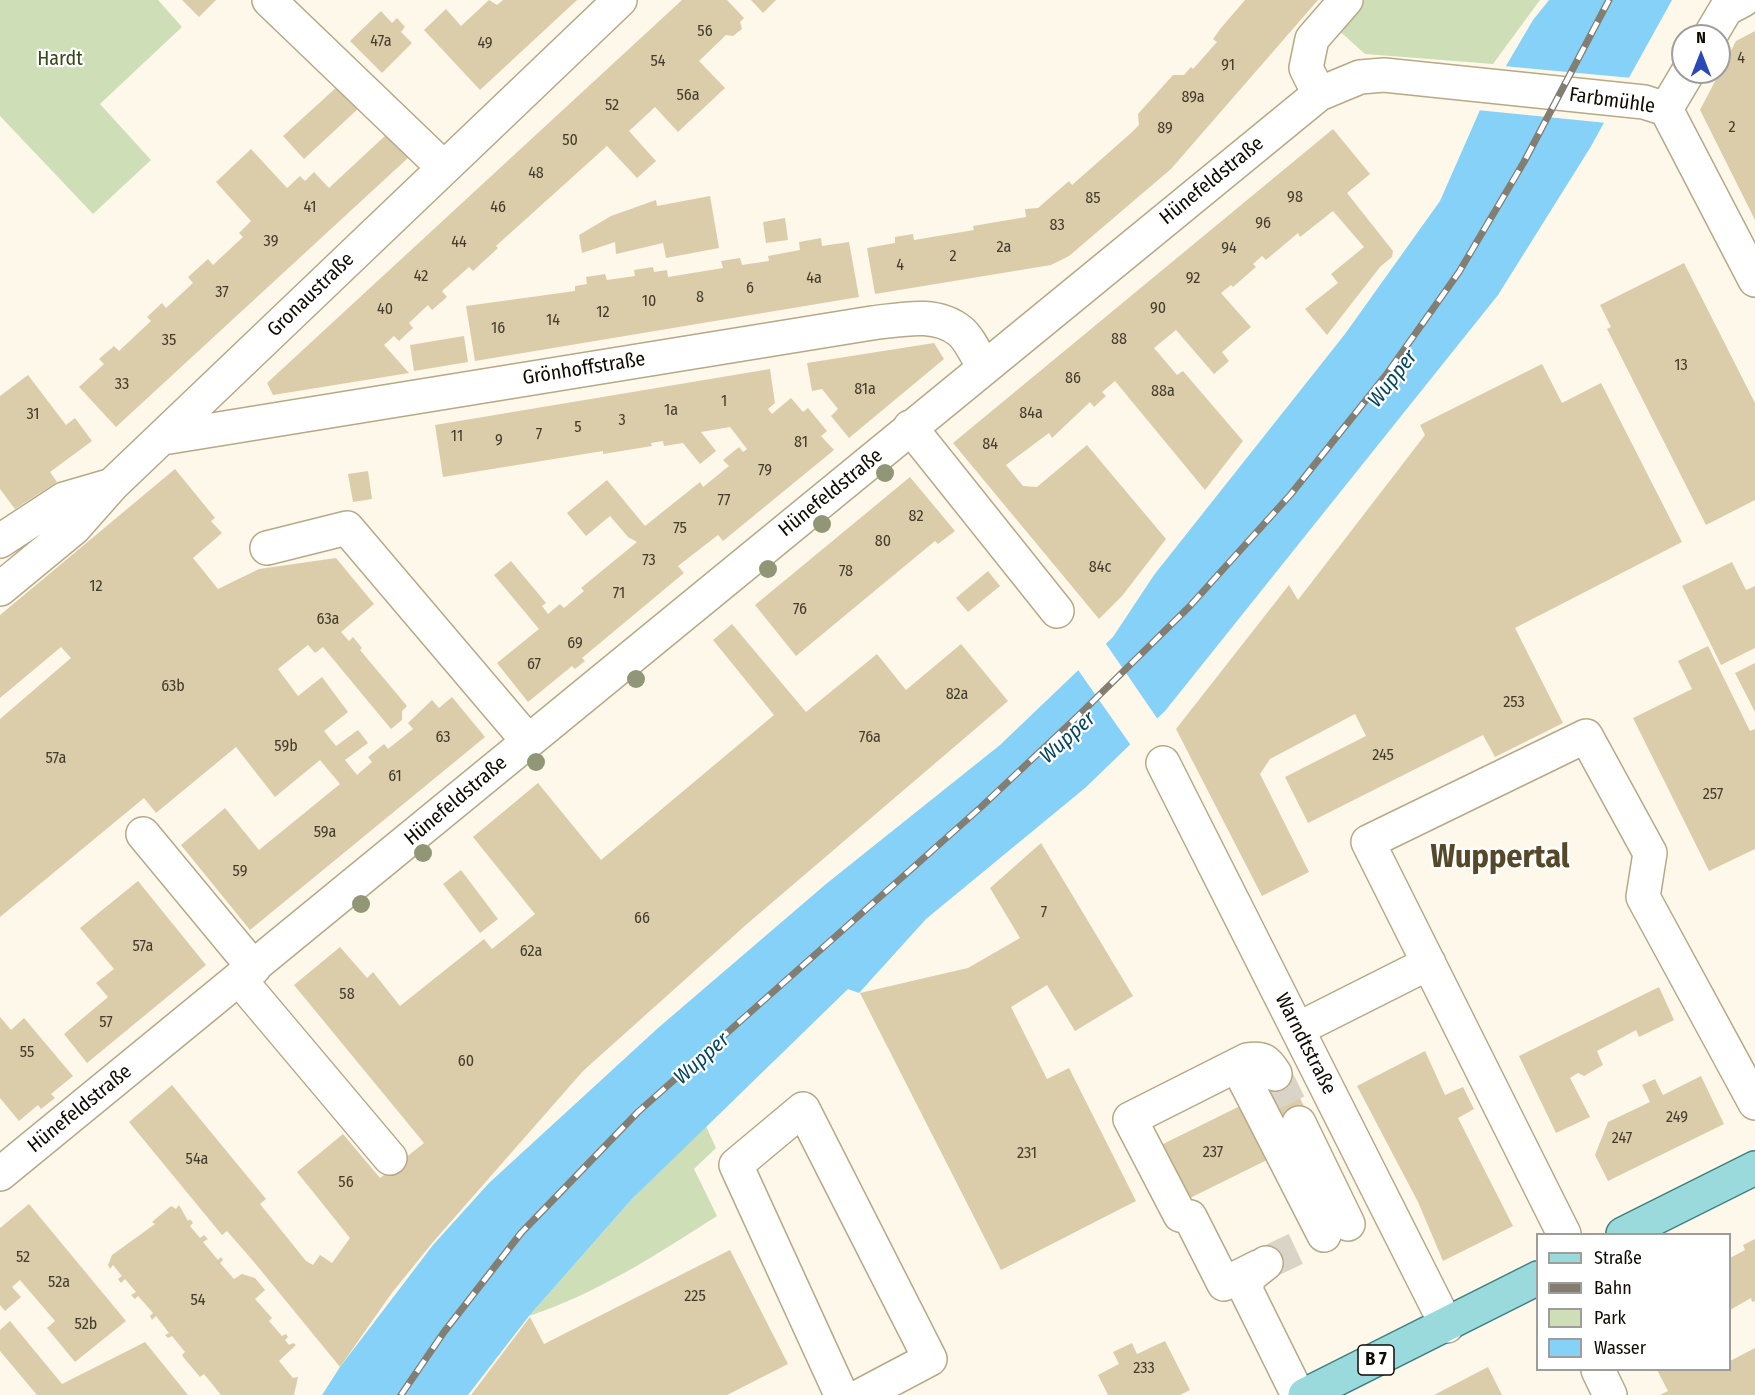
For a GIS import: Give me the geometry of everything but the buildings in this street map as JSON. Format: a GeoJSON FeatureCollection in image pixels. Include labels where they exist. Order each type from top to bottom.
{"type":"FeatureCollection","features":[{"type":"Feature","properties":{"kind":"main road"},"geometry":{"type":"LineString","coordinates":[[1625,1233],[1755,1168]]}},
{"type":"Feature","properties":{"kind":"main road","name":"B 7"},"geometry":{"type":"LineString","coordinates":[[1305,1395],[1447,1326],[1536,1279]]}},
{"type":"Feature","properties":{"kind":"street"},"geometry":{"type":"LineString","coordinates":[[269,0],[444,168]]}},
{"type":"Feature","properties":{"kind":"street","name":"Gronaustraße"},"geometry":{"type":"LineString","coordinates":[[0,589],[74,528],[112,485],[620,0]]}},
{"type":"Feature","properties":{"kind":"street"},"geometry":{"type":"LineString","coordinates":[[1319,94],[1306,68],[1312,39],[1346,0]]}},
{"type":"Feature","properties":{"kind":"street"},"geometry":{"type":"LineString","coordinates":[[1717,24],[1726,9],[1743,0]]}},
{"type":"Feature","properties":{"kind":"street","name":"Hünefeldstraße"},"geometry":{"type":"LineString","coordinates":[[0,1174],[1319,94],[1360,77],[1376,76],[1477,85]]}},
{"type":"Feature","properties":{"kind":"street"},"geometry":{"type":"LineString","coordinates":[[1655,106],[1676,84]]}},
{"type":"Feature","properties":{"kind":"street","name":"Farbmühle"},"geometry":{"type":"LineString","coordinates":[[1477,85],[1655,106],[1755,280]]}},
{"type":"Feature","properties":{"kind":"street","name":"Grönhoffstraße"},"geometry":{"type":"LineString","coordinates":[[163,438],[872,323],[921,318],[940,321],[961,332],[984,367]]}},
{"type":"Feature","properties":{"kind":"street"},"geometry":{"type":"LineString","coordinates":[[910,428],[1057,611]]}},
{"type":"Feature","properties":{"kind":"street"},"geometry":{"type":"LineString","coordinates":[[0,541],[64,499],[112,485]]}},
{"type":"Feature","properties":{"kind":"street"},"geometry":{"type":"LineString","coordinates":[[267,548],[347,528],[528,741]]}},
{"type":"Feature","properties":{"kind":"street"},"geometry":{"type":"LineString","coordinates":[[1563,1233],[1368,842],[1586,736],[1650,854],[1643,897],[1755,1103]]}},
{"type":"Feature","properties":{"kind":"street","name":"Warndtstraße"},"geometry":{"type":"LineString","coordinates":[[1163,763],[1447,1326]]}},
{"type":"Feature","properties":{"kind":"street"},"geometry":{"type":"LineString","coordinates":[[143,834],[247,974],[390,1158]]}},
{"type":"Feature","properties":{"kind":"street"},"geometry":{"type":"LineString","coordinates":[[1298,1029],[1428,963]]}},
{"type":"Feature","properties":{"kind":"street"},"geometry":{"type":"LineString","coordinates":[[1275,1074],[1267,1061],[1260,1058],[1237,1065],[1130,1119],[1180,1215],[1190,1217],[1224,1284],[1262,1265],[1247,1278],[1247,1292],[1299,1395]]}},
{"type":"Feature","properties":{"kind":"street"},"geometry":{"type":"LineString","coordinates":[[1237,1065],[1325,1235]]}},
{"type":"Feature","properties":{"kind":"street"},"geometry":{"type":"LineString","coordinates":[[803,1109],[930,1359],[846,1394],[736,1165],[803,1109]]}},
{"type":"Feature","properties":{"kind":"street"},"geometry":{"type":"LineString","coordinates":[[1299,1123],[1325,1235]]}},
{"type":"Feature","properties":{"kind":"street"},"geometry":{"type":"LineString","coordinates":[[1325,1235],[1386,1205]]}},
{"type":"Feature","properties":{"kind":"street"},"geometry":{"type":"LineString","coordinates":[[1598,1371],[1610,1395]]}},
{"type":"Feature","properties":{"kind":"green space","name":"Hardt"},"geometry":{"type":"Polygon","coordinates":[[[0,0],[158,0],[182,27],[100,104],[151,160],[93,214],[0,116],[0,0]]]}},
{"type":"Feature","properties":{"kind":"green space"},"geometry":{"type":"Polygon","coordinates":[[[1360,0],[1540,0],[1493,64],[1365,54],[1335,27],[1360,0]]]}},
{"type":"Feature","properties":{"kind":"green space"},"geometry":{"type":"Polygon","coordinates":[[[706,1126],[716,1148],[694,1169],[717,1216],[603,1285],[529,1316],[632,1199],[706,1126]]]}},
{"type":"Feature","properties":{"kind":"water","name":"Wupper"},"geometry":{"type":"Polygon","coordinates":[[[1549,0],[1672,0],[1590,148],[1498,295],[1165,711],[1085,788],[926,919],[859,993],[848,989],[632,1199],[529,1316],[468,1395],[322,1395],[340,1367],[433,1245],[489,1183],[658,1028],[826,884],[1000,745],[1113,637],[1154,575],[1345,334],[1440,201],[1480,110],[1533,20],[1549,0]]]}},
{"type":"Feature","properties":{"kind":"pier"},"geometry":{"type":"Polygon","coordinates":[[[1503,66],[1632,78],[1607,123],[1477,110],[1503,66]]]}},
{"type":"Feature","properties":{"kind":"pier"},"geometry":{"type":"Polygon","coordinates":[[[1104,641],[1159,721],[1132,747],[1076,667],[1104,641]]]}},
{"type":"Feature","properties":{"kind":"tunnel"},"geometry":{"type":"LineString","coordinates":[[1275,1074],[1299,1123]]}},
{"type":"Feature","properties":{"kind":"tunnel"},"geometry":{"type":"LineString","coordinates":[[1266,1263],[1304,1245]]}},
{"type":"Feature","properties":{"kind":"railway"},"geometry":{"type":"LineString","coordinates":[[401,1395],[444,1332],[521,1233],[638,1112],[980,808],[1079,715],[1189,607],[1291,494],[1386,375],[1459,272],[1524,162],[1609,0]]}},
{"type":"Feature","properties":{"kind":"district","name":"Wuppertal"},"geometry":{"type":"Point","coordinates":[1500,858]}}]}
